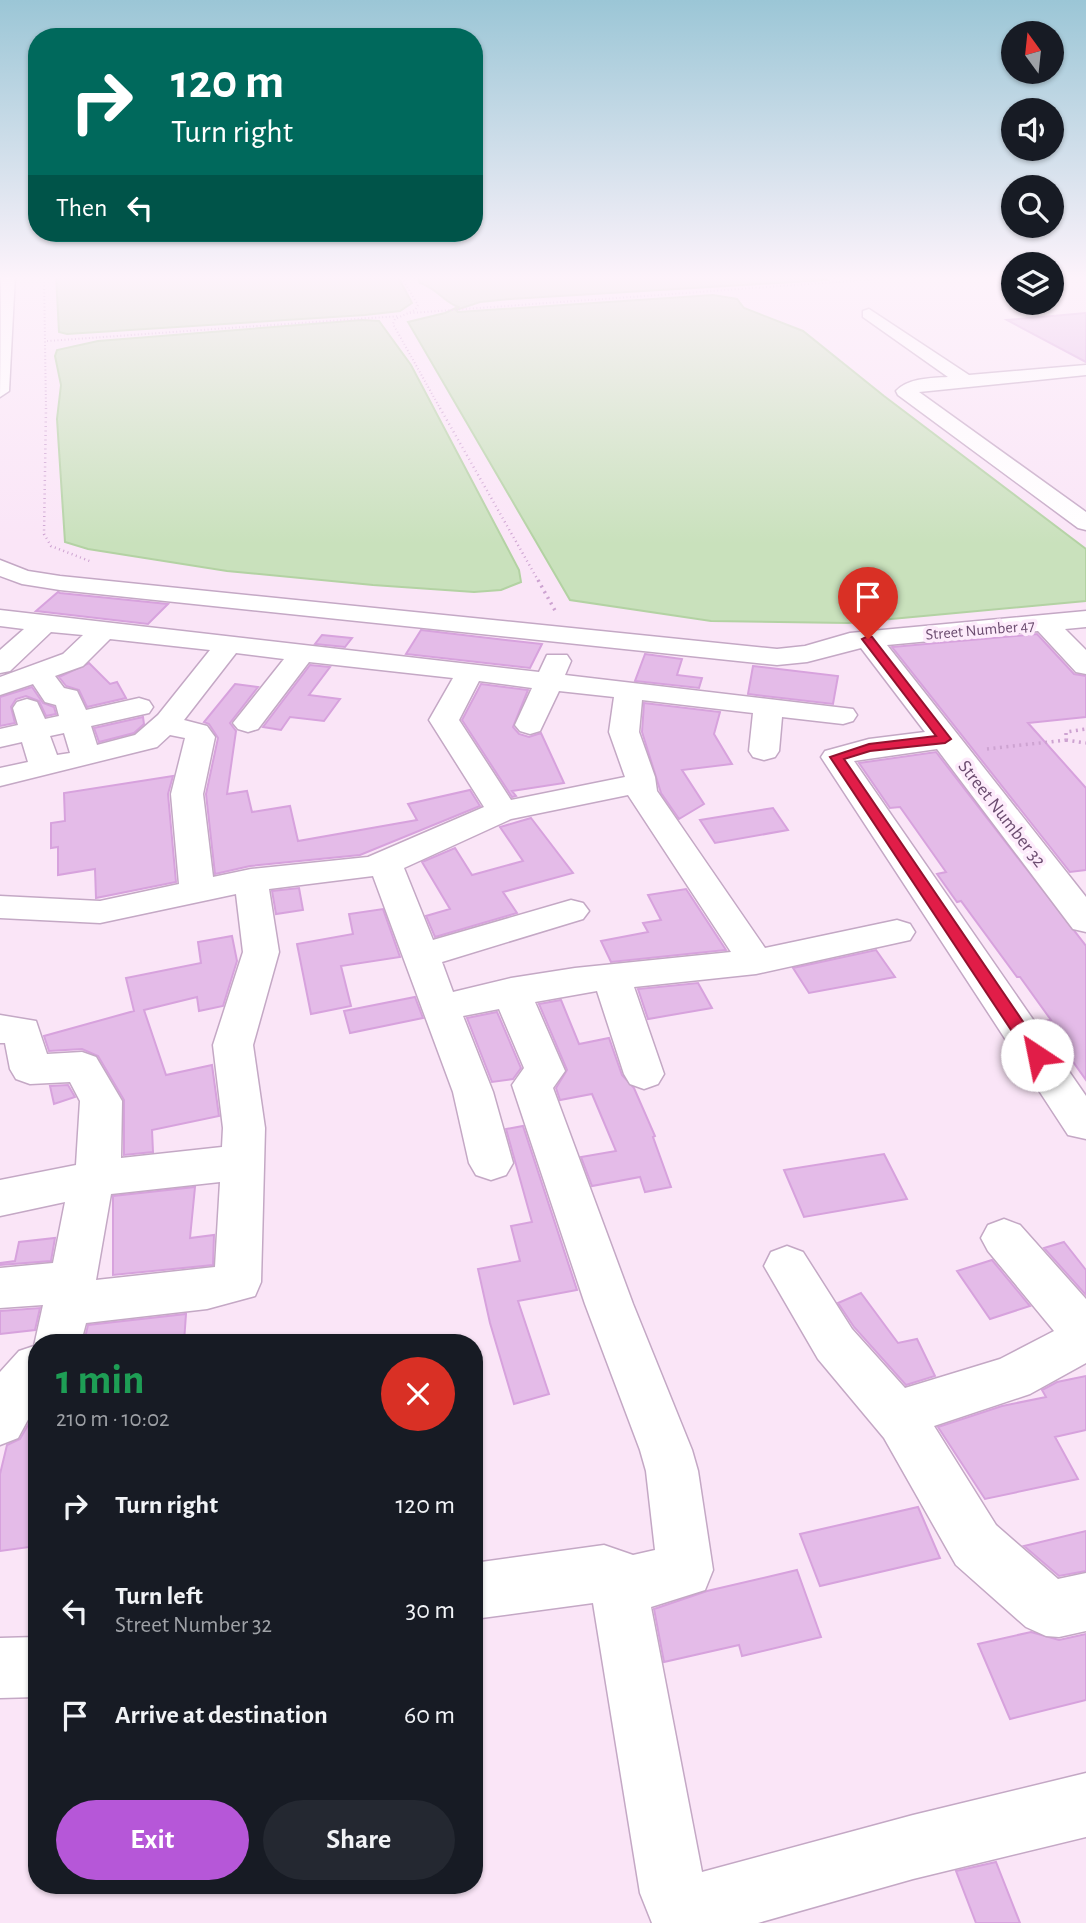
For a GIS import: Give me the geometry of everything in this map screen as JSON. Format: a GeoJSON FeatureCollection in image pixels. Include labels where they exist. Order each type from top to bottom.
{"type":"FeatureCollection","features":[{"type":"Feature","properties":{"kind":"street"},"geometry":{"type":"LineString","coordinates":[[0,391],[1,365]]}},
{"type":"Feature","properties":{"kind":"street"},"geometry":{"type":"LineString","coordinates":[[942,365],[966,381]]}},
{"type":"Feature","properties":{"kind":"street"},"geometry":{"type":"LineString","coordinates":[[1086,370],[920,385],[905,391],[1086,523]]}},
{"type":"Feature","properties":{"kind":"street","name":"Street Number 47"},"geometry":{"type":"LineString","coordinates":[[0,567],[22,576],[60,583],[777,657],[807,654],[838,644],[870,639],[1086,619]]}},
{"type":"Feature","properties":{"kind":"street"},"geometry":{"type":"LineString","coordinates":[[0,618],[843,715]]}},
{"type":"Feature","properties":{"kind":"street"},"geometry":{"type":"LineString","coordinates":[[45,623],[19,688],[36,731],[45,767]]}},
{"type":"Feature","properties":{"kind":"street"},"geometry":{"type":"LineString","coordinates":[[1045,623],[1086,666]]}},
{"type":"Feature","properties":{"kind":"street"},"geometry":{"type":"LineString","coordinates":[[19,688],[81,655],[103,631]]}},
{"type":"Feature","properties":{"kind":"street"},"geometry":{"type":"LineString","coordinates":[[530,725],[568,636]]}},
{"type":"Feature","properties":{"kind":"street","name":"Street Number 32"},"geometry":{"type":"LineString","coordinates":[[870,639],[950,745],[1076,892],[1086,921]]}},
{"type":"Feature","properties":{"kind":"street"},"geometry":{"type":"LineString","coordinates":[[152,716],[229,644]]}},
{"type":"Feature","properties":{"kind":"street"},"geometry":{"type":"LineString","coordinates":[[248,723],[302,653]]}},
{"type":"Feature","properties":{"kind":"street"},"geometry":{"type":"LineString","coordinates":[[470,674],[444,720],[502,811]]}},
{"type":"Feature","properties":{"kind":"street"},"geometry":{"type":"LineString","coordinates":[[19,688],[66,697],[76,722]]}},
{"type":"Feature","properties":{"kind":"street"},"geometry":{"type":"LineString","coordinates":[[629,691],[623,729],[642,790]]}},
{"type":"Feature","properties":{"kind":"street"},"geometry":{"type":"LineString","coordinates":[[764,751],[768,707]]}},
{"type":"Feature","properties":{"kind":"street"},"geometry":{"type":"LineString","coordinates":[[0,738],[76,722],[152,716],[197,732],[200,737],[187,794],[197,891]]}},
{"type":"Feature","properties":{"kind":"street"},"geometry":{"type":"LineString","coordinates":[[950,745],[869,748],[836,757],[1083,1124]]}},
{"type":"Feature","properties":{"kind":"street"},"geometry":{"type":"LineString","coordinates":[[0,777],[76,760]]}},
{"type":"Feature","properties":{"kind":"street"},"geometry":{"type":"LineString","coordinates":[[0,907],[100,912],[251,880],[386,862],[502,811],[634,785],[642,790],[756,962]]}},
{"type":"Feature","properties":{"kind":"street"},"geometry":{"type":"LineString","coordinates":[[386,862],[419,956],[443,1007],[478,1108],[491,1163]]}},
{"type":"Feature","properties":{"kind":"street"},"geometry":{"type":"LineString","coordinates":[[0,1288],[66,1309],[224,1287],[237,1282],[244,1128],[233,1045],[256,977],[261,952],[251,880]]}},
{"type":"Feature","properties":{"kind":"street"},"geometry":{"type":"LineString","coordinates":[[419,956],[571,911]]}},
{"type":"Feature","properties":{"kind":"street"},"geometry":{"type":"LineString","coordinates":[[443,1007],[511,992],[611,976],[756,962],[897,932]]}},
{"type":"Feature","properties":{"kind":"street"},"geometry":{"type":"LineString","coordinates":[[611,976],[644,1074]]}},
{"type":"Feature","properties":{"kind":"street"},"geometry":{"type":"LineString","coordinates":[[511,992],[545,1071],[532,1085],[609,1304],[655,1417],[672,1471],[685,1570],[619,1587]]}},
{"type":"Feature","properties":{"kind":"street"},"geometry":{"type":"LineString","coordinates":[[0,1029],[22,1031],[30,1069],[82,1067],[102,1105],[100,1158],[92,1180],[66,1309]]}},
{"type":"Feature","properties":{"kind":"street"},"geometry":{"type":"LineString","coordinates":[[0,1198],[92,1180],[243,1162]]}},
{"type":"Feature","properties":{"kind":"street"},"geometry":{"type":"LineString","coordinates":[[898,1414],[1012,1378],[1086,1336],[1004,1238]]}},
{"type":"Feature","properties":{"kind":"street"},"geometry":{"type":"LineString","coordinates":[[788,1266],[835,1344],[898,1414],[976,1545],[1046,1607],[1059,1608],[1086,1602]]}},
{"type":"Feature","properties":{"kind":"street"},"geometry":{"type":"LineString","coordinates":[[0,1421],[11,1396],[28,1377]]}},
{"type":"Feature","properties":{"kind":"street"},"geometry":{"type":"LineString","coordinates":[[483,1590],[604,1573],[613,1575],[619,1587],[678,1913],[684,1908],[693,1908],[913,1847],[1086,1805]]}},
{"type":"Feature","properties":{"kind":"street"},"geometry":{"type":"LineString","coordinates":[[0,1668],[28,1667]]}},
{"type":"Feature","properties":{"kind":"path"},"geometry":{"type":"LineString","coordinates":[[47,365],[44,534],[51,546],[67,555],[100,565]]}},
{"type":"Feature","properties":{"kind":"path"},"geometry":{"type":"LineString","coordinates":[[416,365],[557,614],[545,613]]}},
{"type":"Feature","properties":{"kind":"path"},"geometry":{"type":"LineString","coordinates":[[1066,740],[1066,732],[1070,729],[1086,729]]}},
{"type":"Feature","properties":{"kind":"path"},"geometry":{"type":"LineString","coordinates":[[950,745],[1066,740],[1086,743]]}},
{"type":"Feature","properties":{"kind":"shaded area"},"geometry":{"type":"Polygon","coordinates":[[[57,365],[411,365],[519,570],[521,582],[501,590],[474,592],[373,585],[227,571],[88,549],[65,542],[57,419],[61,385],[57,365]]]}},
{"type":"Feature","properties":{"kind":"shaded area"},"geometry":{"type":"Polygon","coordinates":[[[433,365],[845,365],[1086,549],[1086,601],[848,623],[711,621],[570,600],[433,365]]]}},
{"type":"Feature","properties":{"kind":"building"},"geometry":{"type":"Polygon","coordinates":[[[58,592],[168,604],[148,624],[36,611],[58,592]]]}},
{"type":"Feature","properties":{"kind":"building"},"geometry":{"type":"Polygon","coordinates":[[[421,630],[542,644],[530,668],[406,654],[421,630]]]}},
{"type":"Feature","properties":{"kind":"building"},"geometry":{"type":"Polygon","coordinates":[[[1037,634],[1074,674],[1086,676],[1086,717],[1028,723],[1086,788],[1086,870],[1070,872],[892,647],[1037,634]]]}},
{"type":"Feature","properties":{"kind":"building"},"geometry":{"type":"Polygon","coordinates":[[[322,635],[352,638],[345,647],[315,644],[322,635]]]}},
{"type":"Feature","properties":{"kind":"building"},"geometry":{"type":"Polygon","coordinates":[[[645,654],[682,659],[677,675],[702,678],[699,688],[635,681],[645,654]]]}},
{"type":"Feature","properties":{"kind":"building"},"geometry":{"type":"Polygon","coordinates":[[[89,663],[110,684],[117,682],[126,698],[87,707],[79,690],[66,686],[59,677],[89,663]]]}},
{"type":"Feature","properties":{"kind":"building"},"geometry":{"type":"Polygon","coordinates":[[[310,665],[330,667],[309,695],[340,699],[324,721],[290,717],[281,730],[263,727],[310,665]]]}},
{"type":"Feature","properties":{"kind":"building"},"geometry":{"type":"Polygon","coordinates":[[[753,666],[838,676],[833,704],[748,694],[753,666]]]}},
{"type":"Feature","properties":{"kind":"building"},"geometry":{"type":"Polygon","coordinates":[[[235,684],[258,687],[230,723],[236,731],[227,794],[247,791],[252,812],[290,806],[298,841],[417,820],[408,804],[470,790],[480,806],[360,855],[250,866],[215,874],[206,794],[218,738],[209,724],[204,722],[235,684]]]}},
{"type":"Feature","properties":{"kind":"building"},"geometry":{"type":"Polygon","coordinates":[[[481,684],[528,690],[513,727],[519,734],[529,737],[541,733],[564,783],[512,791],[516,796],[512,797],[462,720],[481,684]]]}},
{"type":"Feature","properties":{"kind":"building"},"geometry":{"type":"Polygon","coordinates":[[[32,687],[43,703],[54,707],[56,714],[46,716],[39,701],[26,696],[16,699],[11,707],[15,723],[0,726],[0,697],[32,687]]]}},
{"type":"Feature","properties":{"kind":"building"},"geometry":{"type":"Polygon","coordinates":[[[644,703],[720,712],[714,734],[732,764],[682,770],[704,804],[679,819],[661,793],[642,732],[644,703]]]}},
{"type":"Feature","properties":{"kind":"building"},"geometry":{"type":"Polygon","coordinates":[[[143,717],[144,724],[134,733],[99,742],[94,728],[143,717]]]}},
{"type":"Feature","properties":{"kind":"building"},"geometry":{"type":"Polygon","coordinates":[[[936,752],[1086,946],[1086,1080],[1044,1021],[1051,1020],[1020,977],[1017,977],[961,901],[957,902],[937,874],[946,872],[900,807],[890,808],[859,763],[936,752]]]}},
{"type":"Feature","properties":{"kind":"building"},"geometry":{"type":"Polygon","coordinates":[[[173,776],[168,794],[176,882],[96,898],[95,869],[58,875],[58,847],[51,848],[51,823],[65,821],[64,793],[173,776]]]}},
{"type":"Feature","properties":{"kind":"building"},"geometry":{"type":"Polygon","coordinates":[[[773,808],[788,830],[715,843],[700,820],[773,808]]]}},
{"type":"Feature","properties":{"kind":"building"},"geometry":{"type":"Polygon","coordinates":[[[531,818],[573,873],[503,892],[517,913],[435,937],[426,916],[450,909],[422,862],[455,848],[472,875],[523,861],[500,827],[531,818]]]}},
{"type":"Feature","properties":{"kind":"building"},"geometry":{"type":"Polygon","coordinates":[[[299,888],[303,910],[276,914],[272,891],[299,888]]]}},
{"type":"Feature","properties":{"kind":"building"},"geometry":{"type":"Polygon","coordinates":[[[686,889],[726,950],[611,962],[601,941],[648,932],[643,923],[661,920],[648,895],[686,889]]]}},
{"type":"Feature","properties":{"kind":"building"},"geometry":{"type":"Polygon","coordinates":[[[383,909],[400,957],[341,966],[351,1006],[311,1014],[297,944],[353,934],[349,914],[383,909]]]}},
{"type":"Feature","properties":{"kind":"building"},"geometry":{"type":"Polygon","coordinates":[[[232,936],[237,961],[223,1006],[199,1011],[197,997],[144,1010],[166,1075],[212,1065],[219,1116],[152,1130],[153,1152],[124,1155],[124,1100],[98,1056],[82,1049],[49,1051],[44,1036],[134,1011],[126,978],[201,963],[198,942],[232,936]]]}},
{"type":"Feature","properties":{"kind":"building"},"geometry":{"type":"Polygon","coordinates":[[[876,950],[895,977],[809,993],[793,968],[876,950]]]}},
{"type":"Feature","properties":{"kind":"building"},"geometry":{"type":"Polygon","coordinates":[[[698,983],[712,1008],[648,1019],[638,989],[698,983]]]}},
{"type":"Feature","properties":{"kind":"building"},"geometry":{"type":"Polygon","coordinates":[[[415,997],[423,1018],[350,1033],[344,1011],[415,997]]]}},
{"type":"Feature","properties":{"kind":"building"},"geometry":{"type":"Polygon","coordinates":[[[561,1000],[579,1044],[609,1038],[622,1075],[634,1088],[655,1136],[653,1137],[671,1187],[645,1192],[640,1177],[592,1186],[581,1157],[616,1151],[592,1094],[560,1100],[556,1088],[567,1070],[539,1004],[561,1000]]]}},
{"type":"Feature","properties":{"kind":"building"},"geometry":{"type":"Polygon","coordinates":[[[497,1012],[521,1068],[513,1079],[492,1082],[467,1018],[497,1012]]]}},
{"type":"Feature","properties":{"kind":"building"},"geometry":{"type":"Polygon","coordinates":[[[68,1085],[75,1097],[54,1104],[50,1086],[68,1085]]]}},
{"type":"Feature","properties":{"kind":"building"},"geometry":{"type":"Polygon","coordinates":[[[523,1126],[577,1290],[518,1301],[549,1394],[514,1404],[490,1323],[478,1269],[520,1261],[511,1226],[532,1222],[506,1129],[523,1126]]]}},
{"type":"Feature","properties":{"kind":"building"},"geometry":{"type":"Polygon","coordinates":[[[884,1154],[907,1199],[804,1217],[784,1170],[884,1154]]]}},
{"type":"Feature","properties":{"kind":"building"},"geometry":{"type":"Polygon","coordinates":[[[195,1187],[190,1238],[214,1235],[213,1265],[113,1275],[113,1196],[195,1187]]]}},
{"type":"Feature","properties":{"kind":"building"},"geometry":{"type":"Polygon","coordinates":[[[55,1238],[51,1261],[0,1265],[15,1261],[19,1242],[55,1238]]]}},
{"type":"Feature","properties":{"kind":"building"},"geometry":{"type":"Polygon","coordinates":[[[1064,1242],[1086,1270],[1086,1295],[1044,1248],[1064,1242]]]}},
{"type":"Feature","properties":{"kind":"building"},"geometry":{"type":"Polygon","coordinates":[[[992,1260],[1030,1306],[990,1319],[957,1271],[992,1260]]]}},
{"type":"Feature","properties":{"kind":"building"},"geometry":{"type":"Polygon","coordinates":[[[861,1293],[898,1343],[917,1339],[935,1376],[906,1385],[854,1327],[838,1303],[861,1293]]]}},
{"type":"Feature","properties":{"kind":"building"},"geometry":{"type":"Polygon","coordinates":[[[40,1308],[35,1330],[0,1334],[0,1311],[40,1308]]]}},
{"type":"Feature","properties":{"kind":"building"},"geometry":{"type":"Polygon","coordinates":[[[186,1314],[185,1334],[86,1334],[88,1325],[186,1314]]]}},
{"type":"Feature","properties":{"kind":"building"},"geometry":{"type":"Polygon","coordinates":[[[1086,1376],[1086,1430],[1055,1437],[1078,1479],[985,1499],[938,1427],[1002,1406],[1046,1397],[1042,1390],[1057,1382],[1086,1376]]]}},
{"type":"Feature","properties":{"kind":"building"},"geometry":{"type":"Polygon","coordinates":[[[28,1425],[28,1547],[0,1551],[0,1474],[7,1445],[20,1439],[28,1425]]]}},
{"type":"Feature","properties":{"kind":"building"},"geometry":{"type":"Polygon","coordinates":[[[918,1507],[940,1558],[820,1586],[800,1534],[918,1507]]]}},
{"type":"Feature","properties":{"kind":"building"},"geometry":{"type":"Polygon","coordinates":[[[1086,1531],[1086,1571],[1059,1576],[1024,1546],[1086,1531]]]}},
{"type":"Feature","properties":{"kind":"building"},"geometry":{"type":"Polygon","coordinates":[[[797,1570],[821,1637],[742,1656],[739,1645],[664,1662],[654,1609],[707,1591],[797,1570]]]}},
{"type":"Feature","properties":{"kind":"building"},"geometry":{"type":"Polygon","coordinates":[[[1031,1632],[1059,1640],[1086,1634],[1086,1700],[1010,1719],[978,1644],[1031,1632]]]}},
{"type":"Feature","properties":{"kind":"building"},"geometry":{"type":"Polygon","coordinates":[[[996,1862],[1020,1923],[976,1923],[956,1871],[996,1862]]]}},
{"type":"Feature","properties":{"kind":"route"},"geometry":{"type":"LineString","coordinates":[[868,639],[945,739],[869,748],[836,757],[1037,1055]]}}]}
